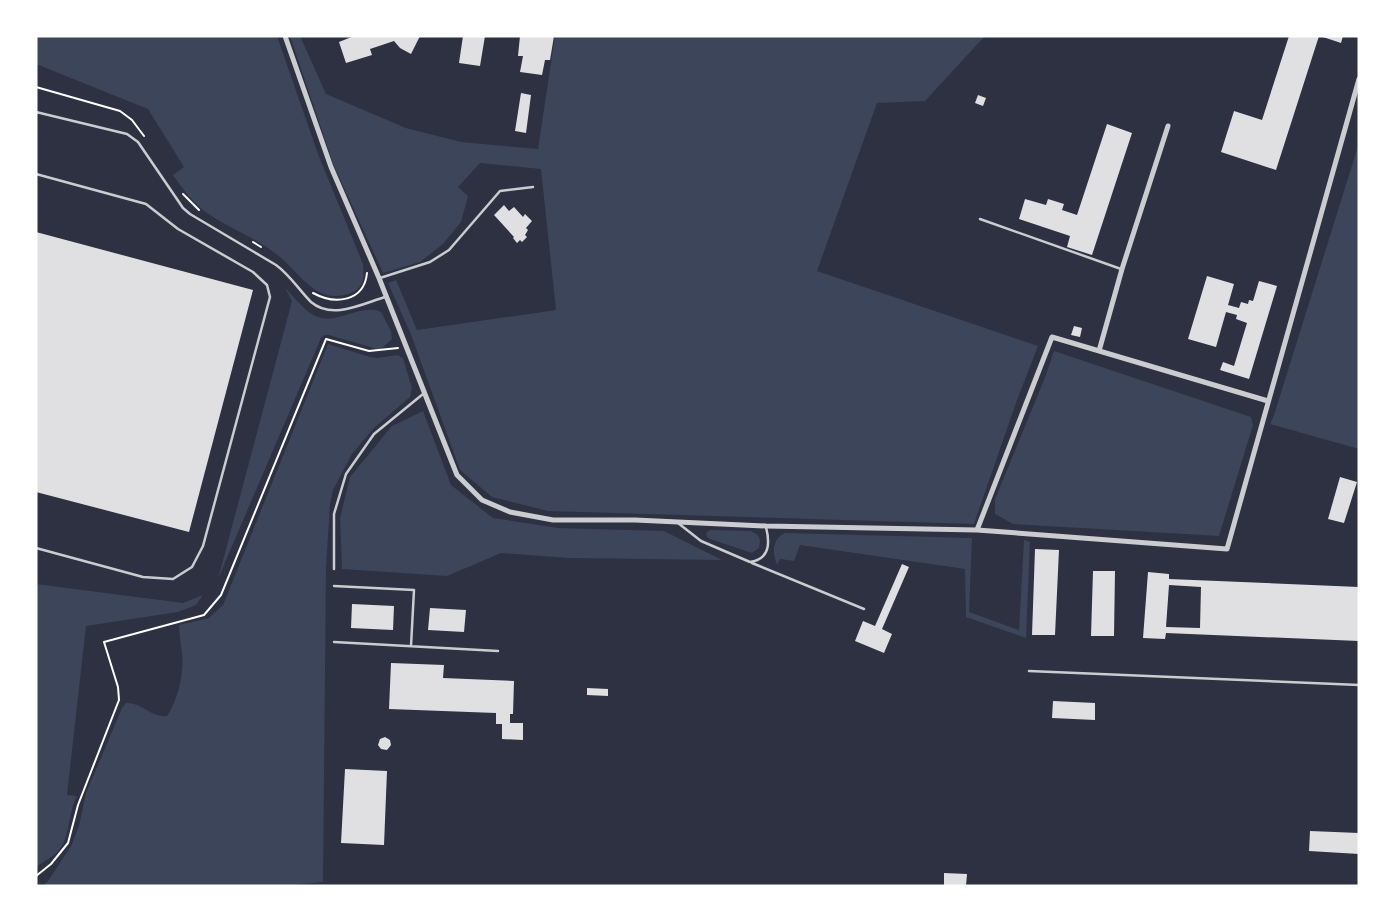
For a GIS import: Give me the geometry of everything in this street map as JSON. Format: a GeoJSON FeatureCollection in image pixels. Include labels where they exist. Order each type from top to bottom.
{"type":"FeatureCollection","features":[{"type":"Feature","properties":{"kind":"street"},"geometry":{"type":"LineString","coordinates":[[285,36],[330,167],[379,278],[457,475],[482,500],[510,512],[553,520],[635,520],[766,526],[977,530],[1227,548],[1359,79]]}},
{"type":"Feature","properties":{"kind":"street"},"geometry":{"type":"LineString","coordinates":[[1099,351],[1122,270],[1168,126]]}},
{"type":"Feature","properties":{"kind":"street"},"geometry":{"type":"LineString","coordinates":[[977,530],[1052,337],[1268,401]]}},
{"type":"Feature","properties":{"kind":"lane"},"geometry":{"type":"LineString","coordinates":[[36,112],[126,134],[138,142],[190,214],[276,265],[284,271],[311,302],[319,307],[338,311],[386,296]]}},
{"type":"Feature","properties":{"kind":"lane"},"geometry":{"type":"LineString","coordinates":[[36,174],[146,204],[178,229],[253,272],[267,285],[270,297],[203,546],[192,567],[173,579],[143,577],[36,548]]}},
{"type":"Feature","properties":{"kind":"lane"},"geometry":{"type":"LineString","coordinates":[[379,278],[430,262],[449,250],[500,191],[533,187]]}},
{"type":"Feature","properties":{"kind":"lane"},"geometry":{"type":"LineString","coordinates":[[980,219],[1122,270]]}},
{"type":"Feature","properties":{"kind":"lane"},"geometry":{"type":"LineString","coordinates":[[334,568],[334,514],[346,474],[374,434],[424,393]]}},
{"type":"Feature","properties":{"kind":"lane"},"geometry":{"type":"LineString","coordinates":[[676,522],[701,541],[864,609]]}},
{"type":"Feature","properties":{"kind":"lane"},"geometry":{"type":"LineString","coordinates":[[750,562],[762,558],[768,549],[766,526]]}},
{"type":"Feature","properties":{"kind":"lane"},"geometry":{"type":"LineString","coordinates":[[334,586],[414,590],[411,646]]}},
{"type":"Feature","properties":{"kind":"lane"},"geometry":{"type":"LineString","coordinates":[[334,642],[498,651]]}},
{"type":"Feature","properties":{"kind":"lane"},"geometry":{"type":"LineString","coordinates":[[1029,671],[1359,685]]}},
{"type":"Feature","properties":{"kind":"path"},"geometry":{"type":"LineString","coordinates":[[36,87],[120,111],[132,120],[143,136]]}},
{"type":"Feature","properties":{"kind":"path"},"geometry":{"type":"LineString","coordinates":[[180,189],[202,213]]}},
{"type":"Feature","properties":{"kind":"path"},"geometry":{"type":"LineString","coordinates":[[247,239],[266,250]]}},
{"type":"Feature","properties":{"kind":"path"},"geometry":{"type":"LineString","coordinates":[[313,293],[327,299],[336,300],[357,294],[366,283],[366,268]]}},
{"type":"Feature","properties":{"kind":"path"},"geometry":{"type":"LineString","coordinates":[[36,876],[51,864],[68,843],[78,805],[119,700],[118,687],[104,642],[204,615],[221,595],[326,339],[369,351],[396,349],[405,345]]}},
{"type":"Feature","properties":{"kind":"shaded area"},"geometry":{"type":"Polygon","coordinates":[[[36,36],[277,36],[318,154],[363,264],[363,281],[359,288],[351,293],[338,296],[327,295],[317,291],[272,251],[203,210],[190,198],[173,175],[184,167],[148,109],[36,64],[36,36]]]}},
{"type":"Feature","properties":{"kind":"shaded area"},"geometry":{"type":"Polygon","coordinates":[[[290,36],[300,36],[326,94],[406,128],[461,142],[538,149],[555,36],[985,36],[925,101],[877,103],[817,271],[1038,346],[974,524],[548,511],[492,497],[460,470],[410,332],[388,283],[396,280],[417,330],[556,310],[541,169],[480,163],[458,187],[468,196],[461,222],[443,244],[420,262],[383,273],[334,166],[290,36]]]}},
{"type":"Feature","properties":{"kind":"shaded area"},"geometry":{"type":"Polygon","coordinates":[[[1359,143],[1359,449],[1270,424],[1359,143]]]}},
{"type":"Feature","properties":{"kind":"shaded area"},"geometry":{"type":"Polygon","coordinates":[[[285,288],[310,313],[319,317],[337,318],[363,310],[381,312],[391,331],[392,339],[380,350],[329,335],[324,335],[321,338],[218,579],[292,301],[285,288]]]}},
{"type":"Feature","properties":{"kind":"shaded area"},"geometry":{"type":"Polygon","coordinates":[[[328,344],[370,357],[378,358],[397,355],[403,358],[412,388],[410,397],[374,428],[352,454],[333,490],[330,505],[326,568],[323,882],[282,886],[42,886],[48,881],[71,846],[79,826],[86,793],[122,708],[126,703],[137,705],[161,716],[167,716],[171,710],[177,694],[182,669],[179,625],[209,618],[223,605],[328,344]]]}},
{"type":"Feature","properties":{"kind":"shaded area"},"geometry":{"type":"Polygon","coordinates":[[[1054,351],[1251,417],[1253,425],[1219,536],[1013,524],[995,514],[995,499],[1054,351]]]}},
{"type":"Feature","properties":{"kind":"shaded area"},"geometry":{"type":"Polygon","coordinates":[[[423,411],[451,485],[493,518],[558,528],[664,531],[722,560],[569,558],[501,553],[447,576],[342,569],[340,518],[350,477],[392,426],[423,411]]]}},
{"type":"Feature","properties":{"kind":"shaded area"},"geometry":{"type":"Polygon","coordinates":[[[710,530],[751,531],[758,535],[760,540],[759,548],[752,553],[710,539],[706,533],[710,530]]]}},
{"type":"Feature","properties":{"kind":"shaded area"},"geometry":{"type":"Polygon","coordinates":[[[785,533],[972,538],[969,612],[1019,630],[1024,540],[1030,542],[1026,638],[966,617],[965,569],[800,545],[794,561],[780,559],[777,565],[774,555],[775,542],[785,533]]]}},
{"type":"Feature","properties":{"kind":"shaded area"},"geometry":{"type":"Polygon","coordinates":[[[36,584],[183,603],[203,595],[196,605],[178,612],[86,626],[67,795],[77,796],[63,845],[54,855],[36,867],[36,584]]]}},
{"type":"Feature","properties":{"kind":"building"},"geometry":{"type":"Polygon","coordinates":[[[354,36],[420,36],[411,54],[400,48],[394,41],[370,49],[372,55],[346,63],[339,42],[354,36]]]}},
{"type":"Feature","properties":{"kind":"building"},"geometry":{"type":"Polygon","coordinates":[[[463,36],[485,36],[480,66],[459,63],[463,36]]]}},
{"type":"Feature","properties":{"kind":"building"},"geometry":{"type":"Polygon","coordinates":[[[520,36],[554,36],[550,60],[545,60],[542,75],[520,72],[523,56],[518,56],[520,36]]]}},
{"type":"Feature","properties":{"kind":"building"},"geometry":{"type":"Polygon","coordinates":[[[1289,36],[1319,36],[1276,170],[1221,152],[1234,111],[1262,120],[1289,36]]]}},
{"type":"Feature","properties":{"kind":"building"},"geometry":{"type":"Polygon","coordinates":[[[1320,36],[1343,36],[1341,43],[1320,36]]]}},
{"type":"Feature","properties":{"kind":"building"},"geometry":{"type":"Polygon","coordinates":[[[521,93],[531,95],[526,133],[515,131],[521,93]]]}},
{"type":"Feature","properties":{"kind":"building"},"geometry":{"type":"Polygon","coordinates":[[[978,95],[986,98],[983,106],[975,103],[978,95]]]}},
{"type":"Feature","properties":{"kind":"building"},"geometry":{"type":"Polygon","coordinates":[[[1107,124],[1132,133],[1092,255],[1067,247],[1070,236],[1019,219],[1025,199],[1046,205],[1048,199],[1064,204],[1062,210],[1077,215],[1107,124]]]}},
{"type":"Feature","properties":{"kind":"building"},"geometry":{"type":"Polygon","coordinates":[[[504,205],[509,211],[514,207],[523,217],[525,214],[532,221],[526,228],[528,230],[525,235],[527,237],[522,242],[520,240],[517,243],[494,215],[504,205]]]}},
{"type":"Feature","properties":{"kind":"building"},"geometry":{"type":"Polygon","coordinates":[[[36,232],[253,290],[189,532],[36,492],[36,232]]]}},
{"type":"Feature","properties":{"kind":"building"},"geometry":{"type":"Polygon","coordinates":[[[1207,276],[1234,284],[1228,305],[1239,308],[1241,302],[1248,304],[1249,300],[1253,301],[1259,281],[1277,286],[1249,379],[1220,370],[1223,362],[1234,366],[1247,323],[1236,319],[1237,315],[1226,312],[1216,347],[1188,339],[1207,276]]]}},
{"type":"Feature","properties":{"kind":"building"},"geometry":{"type":"Polygon","coordinates":[[[1074,326],[1082,328],[1080,337],[1071,335],[1074,326]]]}},
{"type":"Feature","properties":{"kind":"building"},"geometry":{"type":"Polygon","coordinates":[[[1340,477],[1357,482],[1344,523],[1328,519],[1340,477]]]}},
{"type":"Feature","properties":{"kind":"building"},"geometry":{"type":"Polygon","coordinates":[[[1035,549],[1059,550],[1055,635],[1032,635],[1035,549]]]}},
{"type":"Feature","properties":{"kind":"building"},"geometry":{"type":"Polygon","coordinates":[[[902,564],[909,567],[882,629],[892,634],[884,653],[855,641],[863,621],[875,626],[902,564]]]}},
{"type":"Feature","properties":{"kind":"building"},"geometry":{"type":"Polygon","coordinates":[[[1093,571],[1115,571],[1114,636],[1091,636],[1093,571]]]}},
{"type":"Feature","properties":{"kind":"building"},"geometry":{"type":"Polygon","coordinates":[[[1148,572],[1169,574],[1169,579],[1359,587],[1359,641],[1166,633],[1165,639],[1143,638],[1148,572]],[[1169,585],[1166,627],[1200,628],[1201,587],[1169,585]]]}},
{"type":"Feature","properties":{"kind":"building"},"geometry":{"type":"Polygon","coordinates":[[[352,604],[394,606],[393,630],[351,628],[352,604]]]}},
{"type":"Feature","properties":{"kind":"building"},"geometry":{"type":"Polygon","coordinates":[[[430,608],[466,610],[464,632],[428,630],[430,608]]]}},
{"type":"Feature","properties":{"kind":"building"},"geometry":{"type":"Polygon","coordinates":[[[391,663],[444,665],[443,678],[514,681],[513,714],[510,714],[510,723],[523,723],[523,740],[502,739],[502,724],[496,724],[496,713],[389,709],[391,663]]]}},
{"type":"Feature","properties":{"kind":"building"},"geometry":{"type":"Polygon","coordinates":[[[587,688],[608,689],[608,696],[587,695],[587,688]]]}},
{"type":"Feature","properties":{"kind":"building"},"geometry":{"type":"Polygon","coordinates":[[[1053,701],[1095,703],[1095,720],[1052,718],[1053,701]]]}},
{"type":"Feature","properties":{"kind":"building"},"geometry":{"type":"Polygon","coordinates":[[[385,737],[390,740],[391,745],[387,750],[381,749],[378,745],[380,739],[385,737]]]}},
{"type":"Feature","properties":{"kind":"building"},"geometry":{"type":"Polygon","coordinates":[[[345,769],[387,771],[384,845],[341,843],[345,769]]]}},
{"type":"Feature","properties":{"kind":"building"},"geometry":{"type":"Polygon","coordinates":[[[1310,831],[1359,833],[1359,854],[1309,851],[1310,831]]]}},
{"type":"Feature","properties":{"kind":"building"},"geometry":{"type":"Polygon","coordinates":[[[944,873],[967,874],[966,886],[944,886],[944,873]]]}}]}
